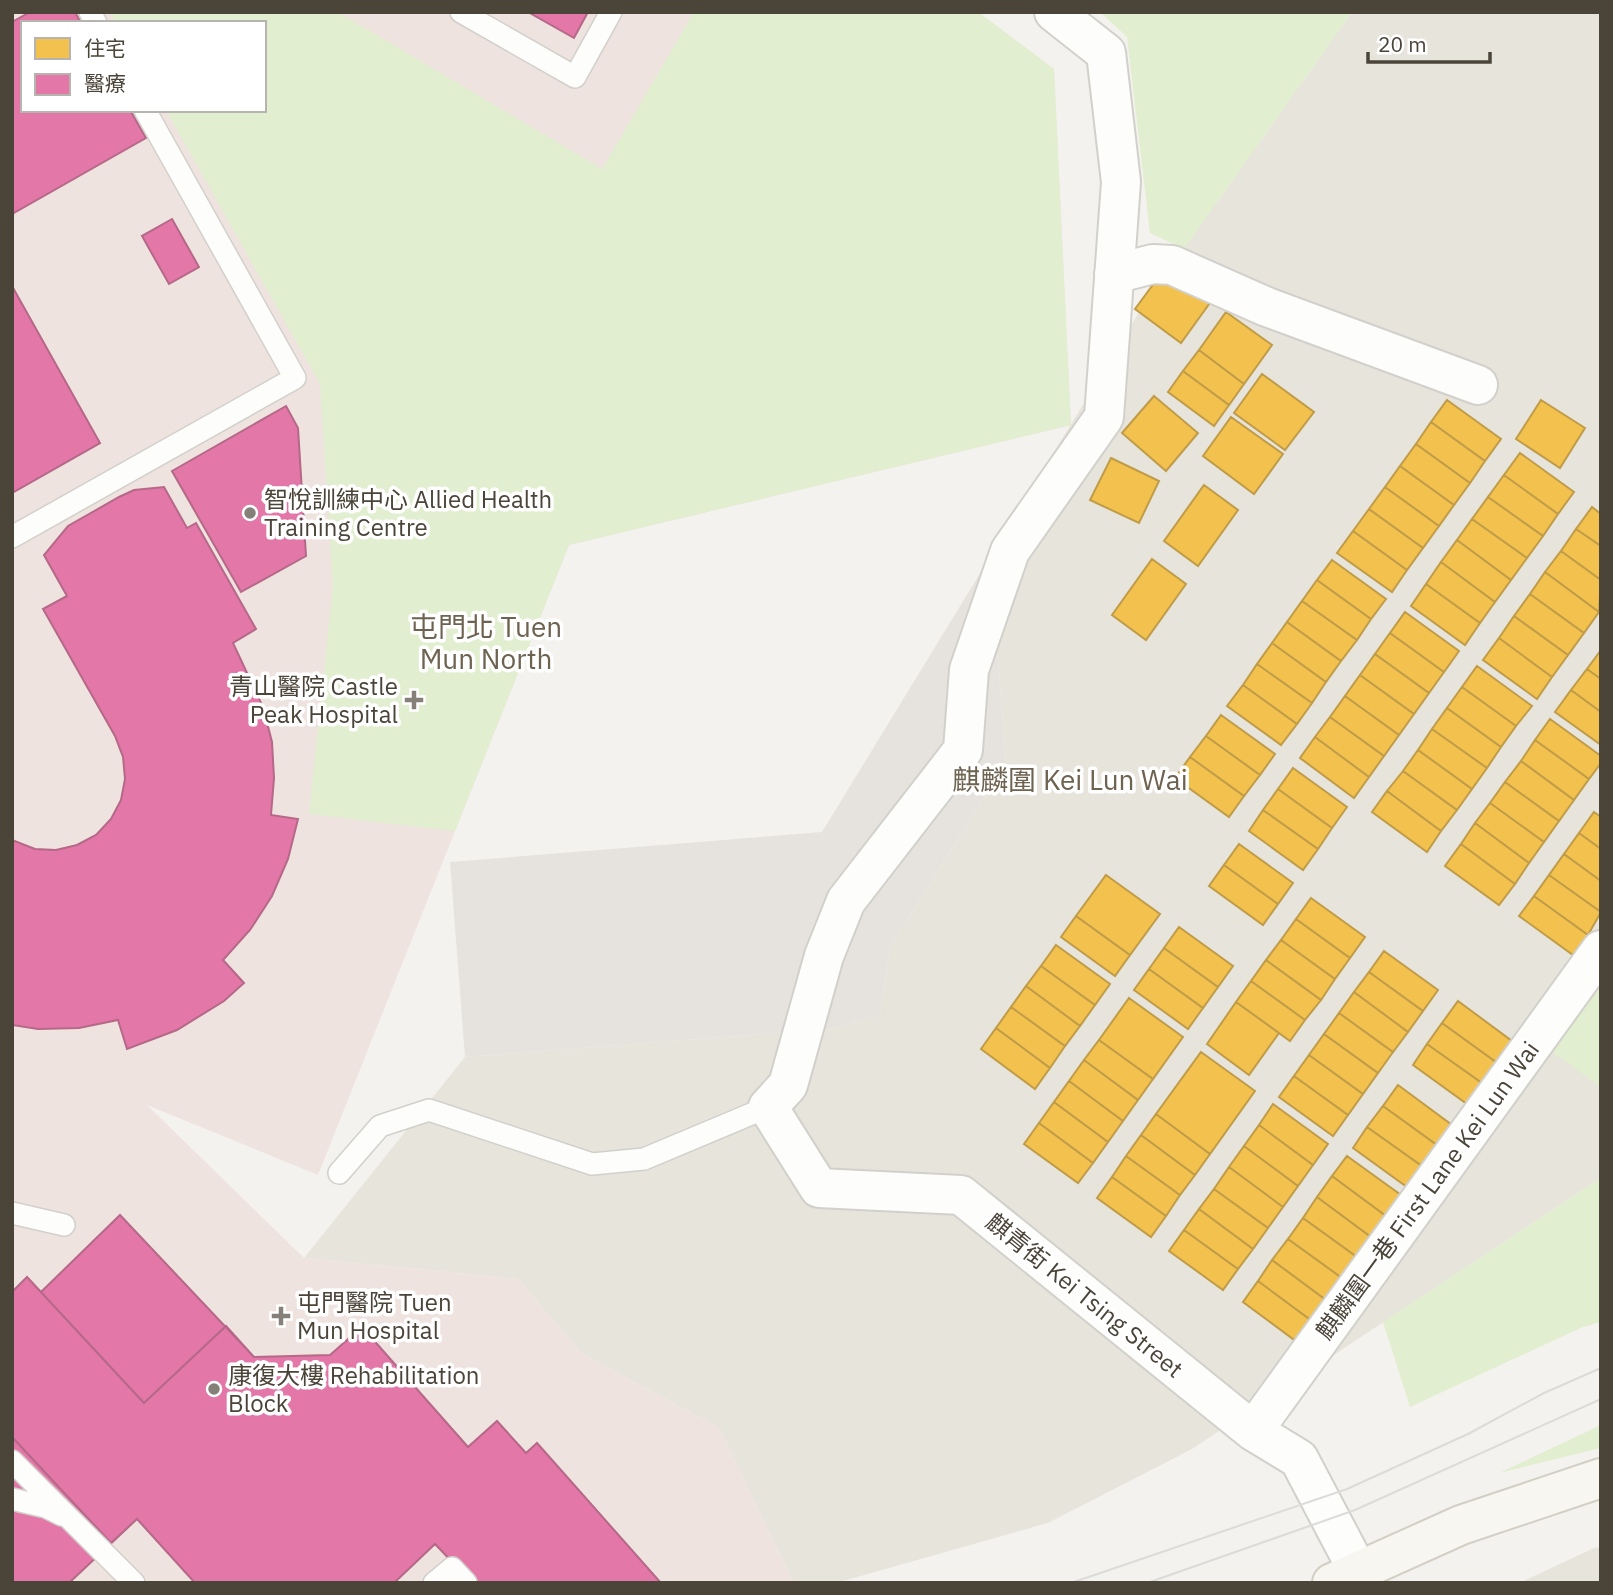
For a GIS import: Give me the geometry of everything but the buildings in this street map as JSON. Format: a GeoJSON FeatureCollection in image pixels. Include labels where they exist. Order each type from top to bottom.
{"type":"FeatureCollection","features":[{"type":"Feature","properties":{"kind":"street"},"geometry":{"type":"LineString","coordinates":[[768,1107],[788,1086],[824,956],[846,901],[963,750],[969,670],[1010,551],[1104,417],[1121,182],[1106,53],[1054,12]]}},
{"type":"Feature","properties":{"kind":"street"},"geometry":{"type":"LineString","coordinates":[[1114,274],[1153,264],[1172,265],[1268,307],[1478,385]]}},
{"type":"Feature","properties":{"kind":"street","name":"麒麟圍一巷 First Lane Kei Lun Wai"},"geometry":{"type":"LineString","coordinates":[[1252,1431],[1601,950]]}},
{"type":"Feature","properties":{"kind":"street","name":"麒青街 Kei Tsing Street"},"geometry":{"type":"LineString","coordinates":[[768,1107],[819,1188],[961,1195],[1252,1431],[1299,1459],[1345,1577]]}},
{"type":"Feature","properties":{"kind":"street"},"geometry":{"type":"LineString","coordinates":[[1345,1577],[1461,1525],[1601,1478]]}},
{"type":"Feature","properties":{"kind":"lane"},"geometry":{"type":"LineString","coordinates":[[461,12],[575,77],[611,12]]}},
{"type":"Feature","properties":{"kind":"lane"},"geometry":{"type":"LineString","coordinates":[[12,537],[295,378],[146,112]]}},
{"type":"Feature","properties":{"kind":"lane"},"geometry":{"type":"LineString","coordinates":[[338,1172],[380,1126],[429,1110],[592,1164],[644,1159],[768,1107]]}},
{"type":"Feature","properties":{"kind":"lane"},"geometry":{"type":"LineString","coordinates":[[12,1213],[64,1225]]}},
{"type":"Feature","properties":{"kind":"lane"},"geometry":{"type":"LineString","coordinates":[[12,1461],[74,1520],[134,1583]]}},
{"type":"Feature","properties":{"kind":"lane"},"geometry":{"type":"LineString","coordinates":[[12,1499],[46,1507],[74,1520]]}},
{"type":"Feature","properties":{"kind":"lane"},"geometry":{"type":"LineString","coordinates":[[434,1583],[452,1569],[466,1583]]}},
{"type":"Feature","properties":{"kind":"shaded area"},"geometry":{"type":"Polygon","coordinates":[[[12,12],[978,12],[1054,69],[1071,425],[569,545],[318,1175],[147,1105],[304,1258],[518,1279],[581,1353],[719,1428],[794,1583],[12,1583],[12,12]]]}},
{"type":"Feature","properties":{"kind":"shaded area"},"geometry":{"type":"Polygon","coordinates":[[[1352,12],[1601,12],[1601,1178],[1192,1449],[1048,1523],[836,1583],[794,1583],[719,1428],[581,1353],[518,1279],[304,1258],[465,1057],[838,1028],[880,1015],[890,947],[1006,762],[990,557],[1143,306],[1352,12]]]}},
{"type":"Feature","properties":{"kind":"shaded area"},"geometry":{"type":"Polygon","coordinates":[[[990,557],[1006,762],[890,947],[880,1015],[838,1028],[465,1057],[450,862],[822,832],[990,557]]]}},
{"type":"Feature","properties":{"kind":"shaded area"},"geometry":{"type":"Polygon","coordinates":[[[1601,1547],[1601,1583],[1519,1583],[1594,1548],[1601,1547]]]}},
{"type":"Feature","properties":{"kind":"green space","name":"青山醫院 Castle Peak Hospital"},"geometry":{"type":"Polygon","coordinates":[[[110,12],[338,12],[602,169],[694,12],[978,12],[1054,69],[1071,425],[569,545],[455,831],[309,814],[333,585],[320,384],[167,112],[266,112],[266,21],[115,21],[110,12]]]}},
{"type":"Feature","properties":{"kind":"green space"},"geometry":{"type":"Polygon","coordinates":[[[1100,12],[1352,12],[1184,249],[1150,233],[1127,37],[1100,12]]]}},
{"type":"Feature","properties":{"kind":"green space"},"geometry":{"type":"Polygon","coordinates":[[[1601,981],[1601,1087],[1551,1051],[1601,981]]]}},
{"type":"Feature","properties":{"kind":"green space"},"geometry":{"type":"Polygon","coordinates":[[[1601,1178],[1601,1322],[1583,1327],[1410,1407],[1383,1322],[1601,1178]]]}},
{"type":"Feature","properties":{"kind":"green space"},"geometry":{"type":"Polygon","coordinates":[[[1601,1425],[1601,1448],[1499,1473],[1601,1425]]]}},
{"type":"Feature","properties":{"kind":"tram line"},"geometry":{"type":"LineString","coordinates":[[1071,1583],[1347,1489],[1468,1434],[1544,1393],[1601,1368]]}},
{"type":"Feature","properties":{"kind":"tram line"},"geometry":{"type":"LineString","coordinates":[[1147,1583],[1355,1510],[1601,1399]]}},
{"type":"Feature","properties":{"kind":"place","name":"智悅訓練中心 Allied Health Training Centre"},"geometry":{"type":"Point","coordinates":[250,513]}},
{"type":"Feature","properties":{"kind":"place","name":"青山醫院 Castle Peak Hospital"},"geometry":{"type":"Point","coordinates":[414,700]}},
{"type":"Feature","properties":{"kind":"place","name":"屯門醫院 Tuen Mun Hospital"},"geometry":{"type":"Point","coordinates":[281,1316]}},
{"type":"Feature","properties":{"kind":"place","name":"康復大樓 Rehabilitation Block"},"geometry":{"type":"Point","coordinates":[214,1389]}},
{"type":"Feature","properties":{"kind":"district","name":"屯門北 Tuen Mun North"},"geometry":{"type":"Point","coordinates":[486,642]}},
{"type":"Feature","properties":{"kind":"district","name":"麒麟圍 Kei Lun Wai"},"geometry":{"type":"Point","coordinates":[1070,779]}}]}
